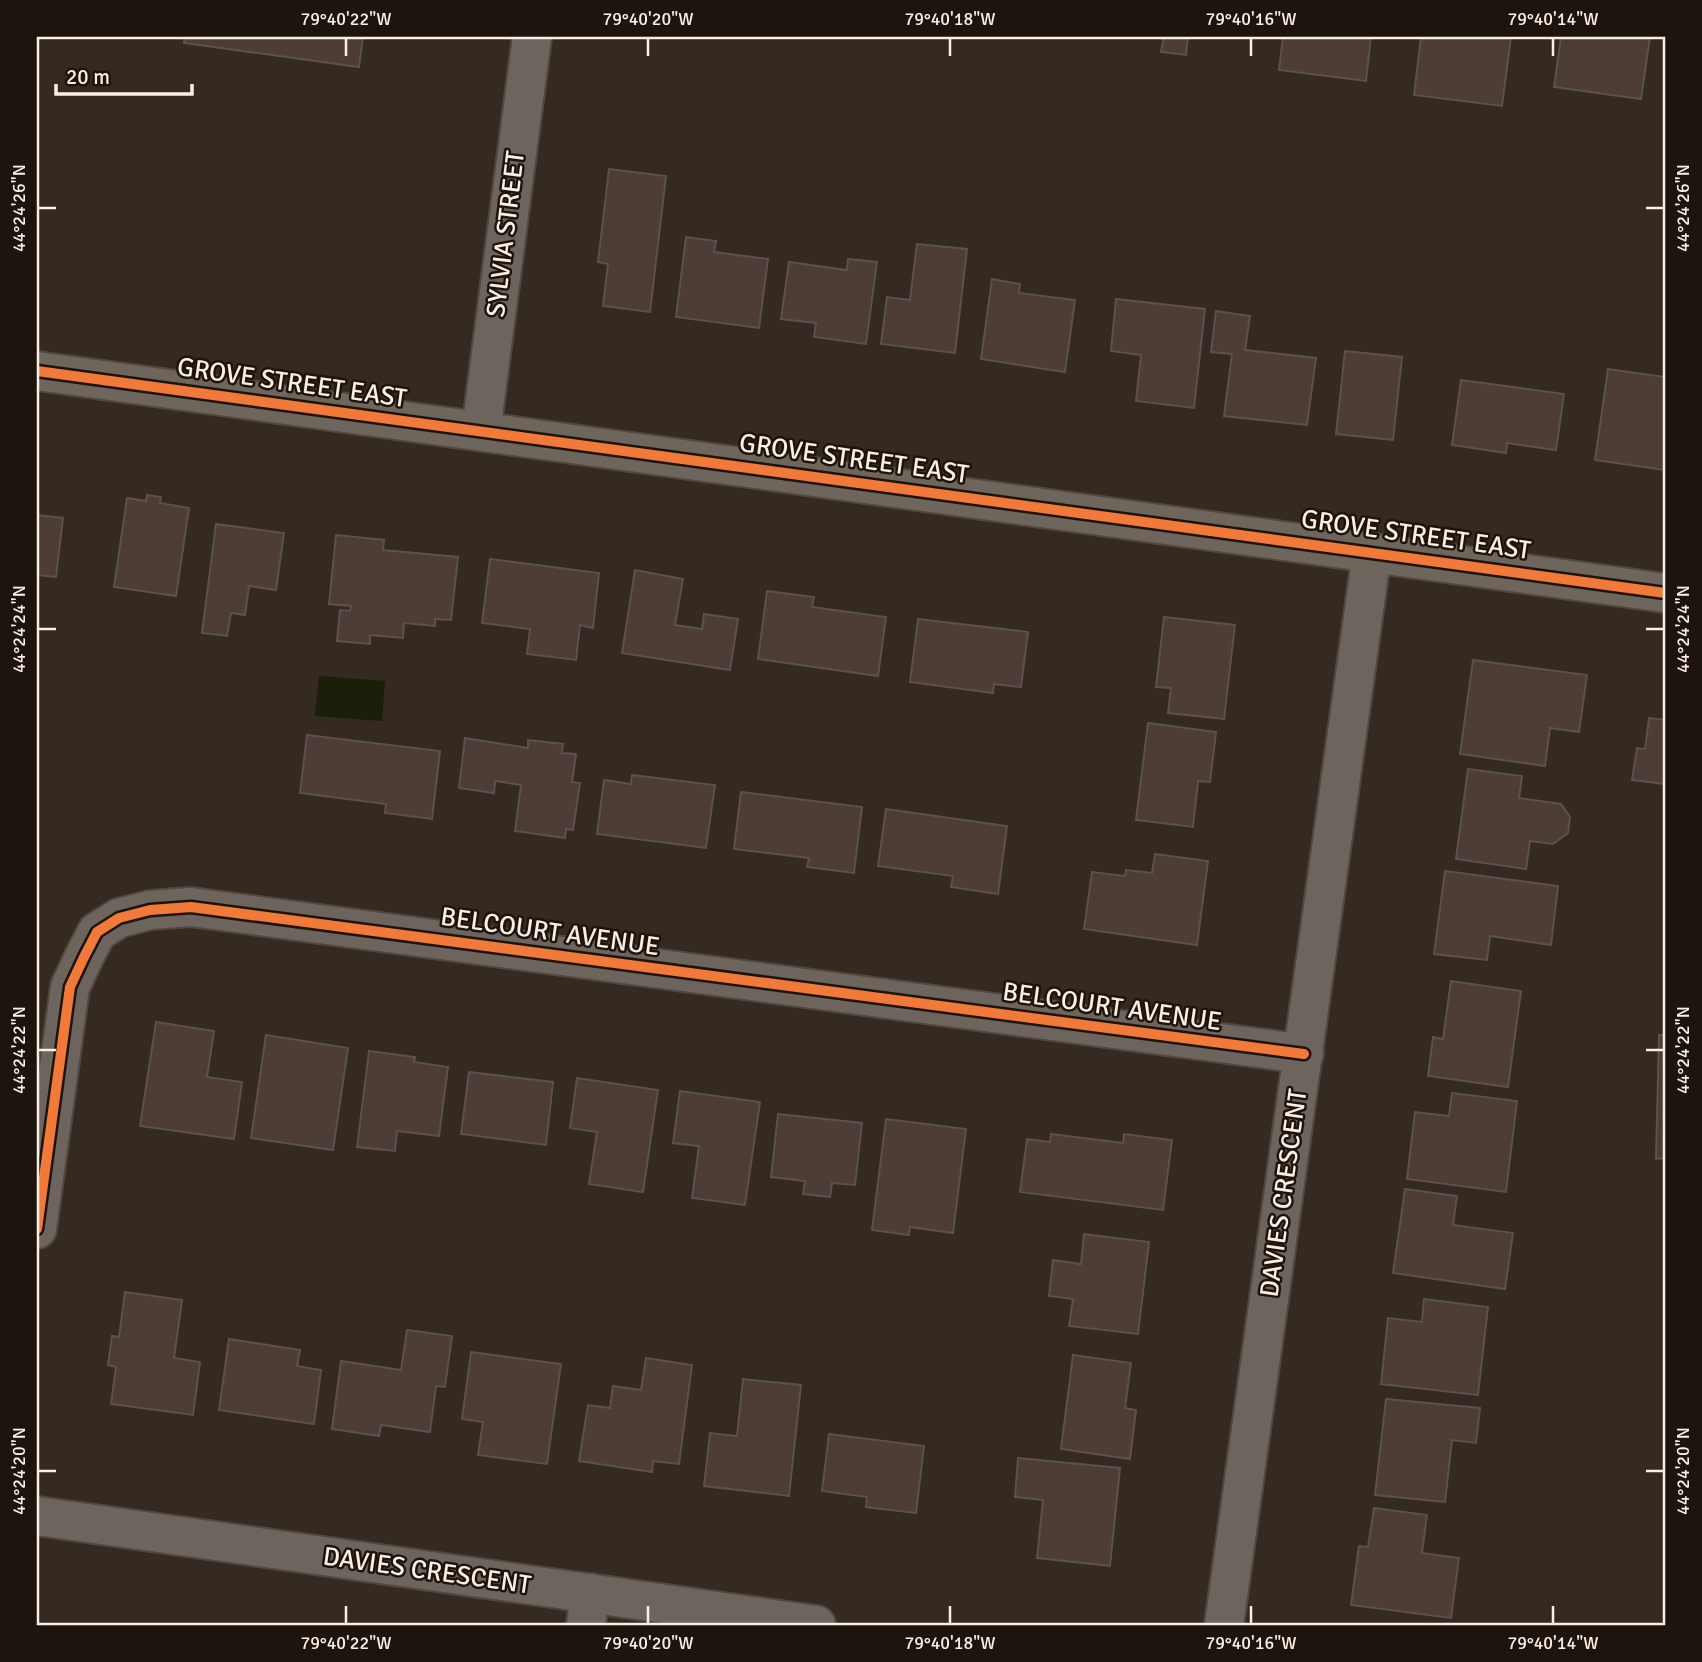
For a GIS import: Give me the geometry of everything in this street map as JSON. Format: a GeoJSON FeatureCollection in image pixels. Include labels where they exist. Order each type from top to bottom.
{"type":"FeatureCollection","features":[{"type":"Feature","properties":{"kind":"street","name":"SYLVIA STREET"},"geometry":{"type":"LineString","coordinates":[[481,432],[532,37]]}},
{"type":"Feature","properties":{"kind":"street","name":"GROVE STREET EAST"},"geometry":{"type":"LineString","coordinates":[[37,371],[1665,593]]}},
{"type":"Feature","properties":{"kind":"street","name":"DAVIES CRESCENT"},"geometry":{"type":"LineString","coordinates":[[1224,1625],[1372,552]]}},
{"type":"Feature","properties":{"kind":"street","name":"BELCOURT AVENUE"},"geometry":{"type":"LineString","coordinates":[[37,1229],[70,987],[97,932],[119,918],[150,910],[191,907],[1304,1054]]}},
{"type":"Feature","properties":{"kind":"street","name":"DAVIES CRESCENT"},"geometry":{"type":"LineString","coordinates":[[37,1516],[588,1609],[816,1625]]}},
{"type":"Feature","properties":{"kind":"shaded area"},"geometry":{"type":"Polygon","coordinates":[[[319,676],[385,681],[382,721],[315,716],[319,676]]]}},
{"type":"Feature","properties":{"kind":"building"},"geometry":{"type":"Polygon","coordinates":[[[185,37],[363,37],[359,67],[184,43],[185,37]]]}},
{"type":"Feature","properties":{"kind":"building"},"geometry":{"type":"Polygon","coordinates":[[[1164,37],[1188,37],[1186,55],[1161,52],[1164,37]]]}},
{"type":"Feature","properties":{"kind":"building"},"geometry":{"type":"Polygon","coordinates":[[[1283,37],[1371,37],[1366,81],[1279,70],[1283,37]]]}},
{"type":"Feature","properties":{"kind":"building"},"geometry":{"type":"Polygon","coordinates":[[[1421,37],[1511,37],[1502,106],[1414,95],[1421,37]]]}},
{"type":"Feature","properties":{"kind":"building"},"geometry":{"type":"Polygon","coordinates":[[[1561,37],[1650,37],[1641,99],[1554,87],[1561,37]]]}},
{"type":"Feature","properties":{"kind":"building"},"geometry":{"type":"Polygon","coordinates":[[[609,169],[666,176],[650,312],[603,306],[608,264],[598,262],[609,169]]]}},
{"type":"Feature","properties":{"kind":"building"},"geometry":{"type":"Polygon","coordinates":[[[686,237],[716,241],[714,252],[768,259],[759,328],[676,317],[686,237]]]}},
{"type":"Feature","properties":{"kind":"building"},"geometry":{"type":"Polygon","coordinates":[[[917,244],[967,249],[955,353],[881,344],[887,297],[910,300],[917,244]]]}},
{"type":"Feature","properties":{"kind":"building"},"geometry":{"type":"Polygon","coordinates":[[[848,259],[877,262],[866,344],[814,337],[816,323],[781,319],[789,262],[847,270],[848,259]]]}},
{"type":"Feature","properties":{"kind":"building"},"geometry":{"type":"Polygon","coordinates":[[[992,279],[1020,284],[1019,293],[1075,300],[1065,372],[981,359],[992,279]]]}},
{"type":"Feature","properties":{"kind":"building"},"geometry":{"type":"Polygon","coordinates":[[[1116,299],[1205,309],[1194,408],[1136,401],[1141,355],[1111,351],[1116,299]]]}},
{"type":"Feature","properties":{"kind":"building"},"geometry":{"type":"Polygon","coordinates":[[[1216,311],[1250,316],[1245,350],[1316,358],[1307,425],[1224,416],[1232,354],[1211,352],[1216,311]]]}},
{"type":"Feature","properties":{"kind":"building"},"geometry":{"type":"Polygon","coordinates":[[[1345,351],[1402,357],[1393,440],[1336,434],[1345,351]]]}},
{"type":"Feature","properties":{"kind":"building"},"geometry":{"type":"Polygon","coordinates":[[[1608,369],[1665,377],[1665,470],[1595,460],[1608,369]]]}},
{"type":"Feature","properties":{"kind":"building"},"geometry":{"type":"Polygon","coordinates":[[[1461,380],[1564,394],[1556,450],[1507,443],[1506,453],[1452,445],[1461,380]]]}},
{"type":"Feature","properties":{"kind":"building"},"geometry":{"type":"Polygon","coordinates":[[[147,495],[161,497],[160,503],[189,508],[176,596],[114,587],[127,498],[146,501],[147,495]]]}},
{"type":"Feature","properties":{"kind":"building"},"geometry":{"type":"Polygon","coordinates":[[[37,515],[63,518],[56,577],[37,575],[37,515]]]}},
{"type":"Feature","properties":{"kind":"building"},"geometry":{"type":"Polygon","coordinates":[[[216,524],[284,533],[276,590],[249,586],[245,615],[231,613],[227,636],[202,633],[216,524]]]}},
{"type":"Feature","properties":{"kind":"building"},"geometry":{"type":"Polygon","coordinates":[[[336,535],[384,540],[383,550],[458,557],[451,620],[435,619],[435,626],[404,623],[403,638],[370,635],[370,644],[337,641],[340,610],[350,611],[351,606],[329,604],[336,535]]]}},
{"type":"Feature","properties":{"kind":"building"},"geometry":{"type":"Polygon","coordinates":[[[490,559],[599,573],[593,628],[580,625],[576,660],[527,654],[530,629],[482,623],[490,559]]]}},
{"type":"Feature","properties":{"kind":"building"},"geometry":{"type":"Polygon","coordinates":[[[635,570],[683,579],[675,625],[702,629],[704,614],[738,619],[730,670],[622,653],[635,570]]]}},
{"type":"Feature","properties":{"kind":"building"},"geometry":{"type":"Polygon","coordinates":[[[767,591],[814,597],[812,607],[886,617],[878,676],[758,659],[767,591]]]}},
{"type":"Feature","properties":{"kind":"building"},"geometry":{"type":"Polygon","coordinates":[[[1164,617],[1235,625],[1224,719],[1168,713],[1171,688],[1156,687],[1164,617]]]}},
{"type":"Feature","properties":{"kind":"building"},"geometry":{"type":"Polygon","coordinates":[[[918,619],[1028,632],[1021,687],[994,684],[993,693],[910,682],[918,619]]]}},
{"type":"Feature","properties":{"kind":"building"},"geometry":{"type":"Polygon","coordinates":[[[1473,660],[1587,675],[1579,732],[1550,728],[1545,766],[1460,754],[1473,660]]]}},
{"type":"Feature","properties":{"kind":"building"},"geometry":{"type":"Polygon","coordinates":[[[1649,718],[1665,720],[1665,784],[1632,780],[1637,748],[1645,749],[1649,718]]]}},
{"type":"Feature","properties":{"kind":"building"},"geometry":{"type":"Polygon","coordinates":[[[1148,723],[1216,732],[1210,782],[1198,781],[1193,827],[1136,820],[1148,723]]]}},
{"type":"Feature","properties":{"kind":"building"},"geometry":{"type":"Polygon","coordinates":[[[307,735],[440,751],[432,819],[385,813],[386,804],[300,793],[307,735]]]}},
{"type":"Feature","properties":{"kind":"building"},"geometry":{"type":"Polygon","coordinates":[[[465,738],[528,748],[528,740],[563,744],[562,753],[576,754],[572,782],[580,783],[573,830],[566,829],[565,838],[515,831],[521,785],[495,781],[494,793],[459,788],[465,738]]]}},
{"type":"Feature","properties":{"kind":"building"},"geometry":{"type":"Polygon","coordinates":[[[1468,769],[1522,776],[1519,798],[1561,804],[1570,817],[1568,833],[1553,844],[1530,841],[1526,869],[1456,859],[1468,769]]]}},
{"type":"Feature","properties":{"kind":"building"},"geometry":{"type":"Polygon","coordinates":[[[632,775],[715,785],[706,848],[597,834],[604,780],[631,784],[632,775]]]}},
{"type":"Feature","properties":{"kind":"building"},"geometry":{"type":"Polygon","coordinates":[[[741,792],[862,807],[854,873],[807,867],[809,858],[734,849],[741,792]]]}},
{"type":"Feature","properties":{"kind":"building"},"geometry":{"type":"Polygon","coordinates":[[[886,809],[1007,826],[998,894],[951,887],[953,876],[878,866],[886,809]]]}},
{"type":"Feature","properties":{"kind":"building"},"geometry":{"type":"Polygon","coordinates":[[[1155,854],[1208,861],[1197,945],[1084,929],[1092,872],[1125,876],[1126,870],[1152,873],[1155,854]]]}},
{"type":"Feature","properties":{"kind":"building"},"geometry":{"type":"Polygon","coordinates":[[[1445,871],[1558,886],[1551,945],[1490,936],[1487,960],[1434,954],[1445,871]]]}},
{"type":"Feature","properties":{"kind":"building"},"geometry":{"type":"Polygon","coordinates":[[[1451,981],[1521,991],[1508,1087],[1428,1076],[1433,1037],[1443,1039],[1451,981]]]}},
{"type":"Feature","properties":{"kind":"building"},"geometry":{"type":"Polygon","coordinates":[[[156,1022],[214,1031],[207,1077],[242,1082],[234,1139],[140,1126],[156,1022]]]}},
{"type":"Feature","properties":{"kind":"building"},"geometry":{"type":"Polygon","coordinates":[[[266,1035],[348,1048],[333,1150],[251,1138],[266,1035]]]}},
{"type":"Feature","properties":{"kind":"building"},"geometry":{"type":"Polygon","coordinates":[[[1659,1035],[1665,1035],[1665,1158],[1656,1159],[1659,1035]]]}},
{"type":"Feature","properties":{"kind":"building"},"geometry":{"type":"Polygon","coordinates":[[[369,1051],[415,1057],[414,1062],[448,1067],[439,1136],[397,1131],[395,1151],[357,1147],[369,1051]]]}},
{"type":"Feature","properties":{"kind":"building"},"geometry":{"type":"Polygon","coordinates":[[[469,1072],[553,1082],[546,1145],[461,1134],[469,1072]]]}},
{"type":"Feature","properties":{"kind":"building"},"geometry":{"type":"Polygon","coordinates":[[[577,1078],[658,1090],[643,1192],[589,1184],[597,1132],[570,1128],[577,1078]]]}},
{"type":"Feature","properties":{"kind":"building"},"geometry":{"type":"Polygon","coordinates":[[[680,1091],[760,1102],[745,1205],[692,1198],[699,1146],[673,1143],[680,1091]]]}},
{"type":"Feature","properties":{"kind":"building"},"geometry":{"type":"Polygon","coordinates":[[[1452,1093],[1517,1101],[1506,1192],[1407,1179],[1415,1112],[1449,1116],[1452,1093]]]}},
{"type":"Feature","properties":{"kind":"building"},"geometry":{"type":"Polygon","coordinates":[[[778,1114],[862,1123],[855,1185],[832,1183],[830,1197],[803,1194],[805,1181],[771,1177],[778,1114]]]}},
{"type":"Feature","properties":{"kind":"building"},"geometry":{"type":"Polygon","coordinates":[[[886,1119],[966,1129],[953,1233],[910,1227],[909,1235],[872,1230],[886,1119]]]}},
{"type":"Feature","properties":{"kind":"building"},"geometry":{"type":"Polygon","coordinates":[[[1051,1134],[1123,1143],[1124,1134],[1172,1140],[1163,1210],[1020,1192],[1027,1139],[1050,1142],[1051,1134]]]}},
{"type":"Feature","properties":{"kind":"building"},"geometry":{"type":"Polygon","coordinates":[[[1405,1189],[1457,1196],[1453,1225],[1513,1233],[1505,1289],[1393,1273],[1405,1189]]]}},
{"type":"Feature","properties":{"kind":"building"},"geometry":{"type":"Polygon","coordinates":[[[1084,1234],[1149,1242],[1138,1334],[1069,1326],[1073,1299],[1049,1296],[1053,1260],[1081,1264],[1084,1234]]]}},
{"type":"Feature","properties":{"kind":"building"},"geometry":{"type":"Polygon","coordinates":[[[125,1292],[182,1300],[174,1358],[200,1362],[193,1415],[111,1404],[116,1367],[108,1365],[112,1336],[119,1337],[125,1292]]]}},
{"type":"Feature","properties":{"kind":"building"},"geometry":{"type":"Polygon","coordinates":[[[1424,1299],[1488,1307],[1478,1395],[1381,1384],[1388,1318],[1422,1322],[1424,1299]]]}},
{"type":"Feature","properties":{"kind":"building"},"geometry":{"type":"Polygon","coordinates":[[[407,1330],[452,1336],[445,1387],[436,1386],[430,1432],[381,1425],[379,1436],[332,1429],[341,1361],[401,1370],[407,1330]]]}},
{"type":"Feature","properties":{"kind":"building"},"geometry":{"type":"Polygon","coordinates":[[[229,1339],[300,1350],[297,1366],[321,1370],[314,1424],[219,1410],[229,1339]]]}},
{"type":"Feature","properties":{"kind":"building"},"geometry":{"type":"Polygon","coordinates":[[[471,1352],[561,1364],[547,1464],[478,1455],[483,1422],[462,1419],[471,1352]]]}},
{"type":"Feature","properties":{"kind":"building"},"geometry":{"type":"Polygon","coordinates":[[[1073,1355],[1131,1363],[1125,1408],[1136,1410],[1130,1459],[1061,1449],[1073,1355]]]}},
{"type":"Feature","properties":{"kind":"building"},"geometry":{"type":"Polygon","coordinates":[[[646,1358],[692,1365],[679,1464],[653,1461],[652,1472],[579,1461],[588,1405],[610,1408],[613,1386],[641,1390],[646,1358]]]}},
{"type":"Feature","properties":{"kind":"building"},"geometry":{"type":"Polygon","coordinates":[[[743,1379],[801,1385],[789,1496],[704,1486],[710,1433],[737,1436],[743,1379]]]}},
{"type":"Feature","properties":{"kind":"building"},"geometry":{"type":"Polygon","coordinates":[[[1386,1399],[1480,1408],[1476,1443],[1452,1440],[1445,1502],[1375,1495],[1386,1399]]]}},
{"type":"Feature","properties":{"kind":"building"},"geometry":{"type":"Polygon","coordinates":[[[829,1434],[924,1446],[916,1513],[866,1507],[867,1497],[822,1491],[829,1434]]]}},
{"type":"Feature","properties":{"kind":"building"},"geometry":{"type":"Polygon","coordinates":[[[1018,1458],[1120,1468],[1110,1566],[1037,1558],[1043,1500],[1015,1497],[1018,1458]]]}},
{"type":"Feature","properties":{"kind":"building"},"geometry":{"type":"Polygon","coordinates":[[[1374,1508],[1427,1515],[1422,1553],[1459,1558],[1451,1618],[1351,1605],[1359,1546],[1368,1547],[1374,1508]]]}},
{"type":"Feature","properties":{"kind":"cycle path"},"geometry":{"type":"LineString","coordinates":[[37,371],[1665,593]]}},
{"type":"Feature","properties":{"kind":"cycle path"},"geometry":{"type":"LineString","coordinates":[[37,1229],[70,987],[97,932],[119,918],[150,910],[191,907],[1304,1054]]}}]}
